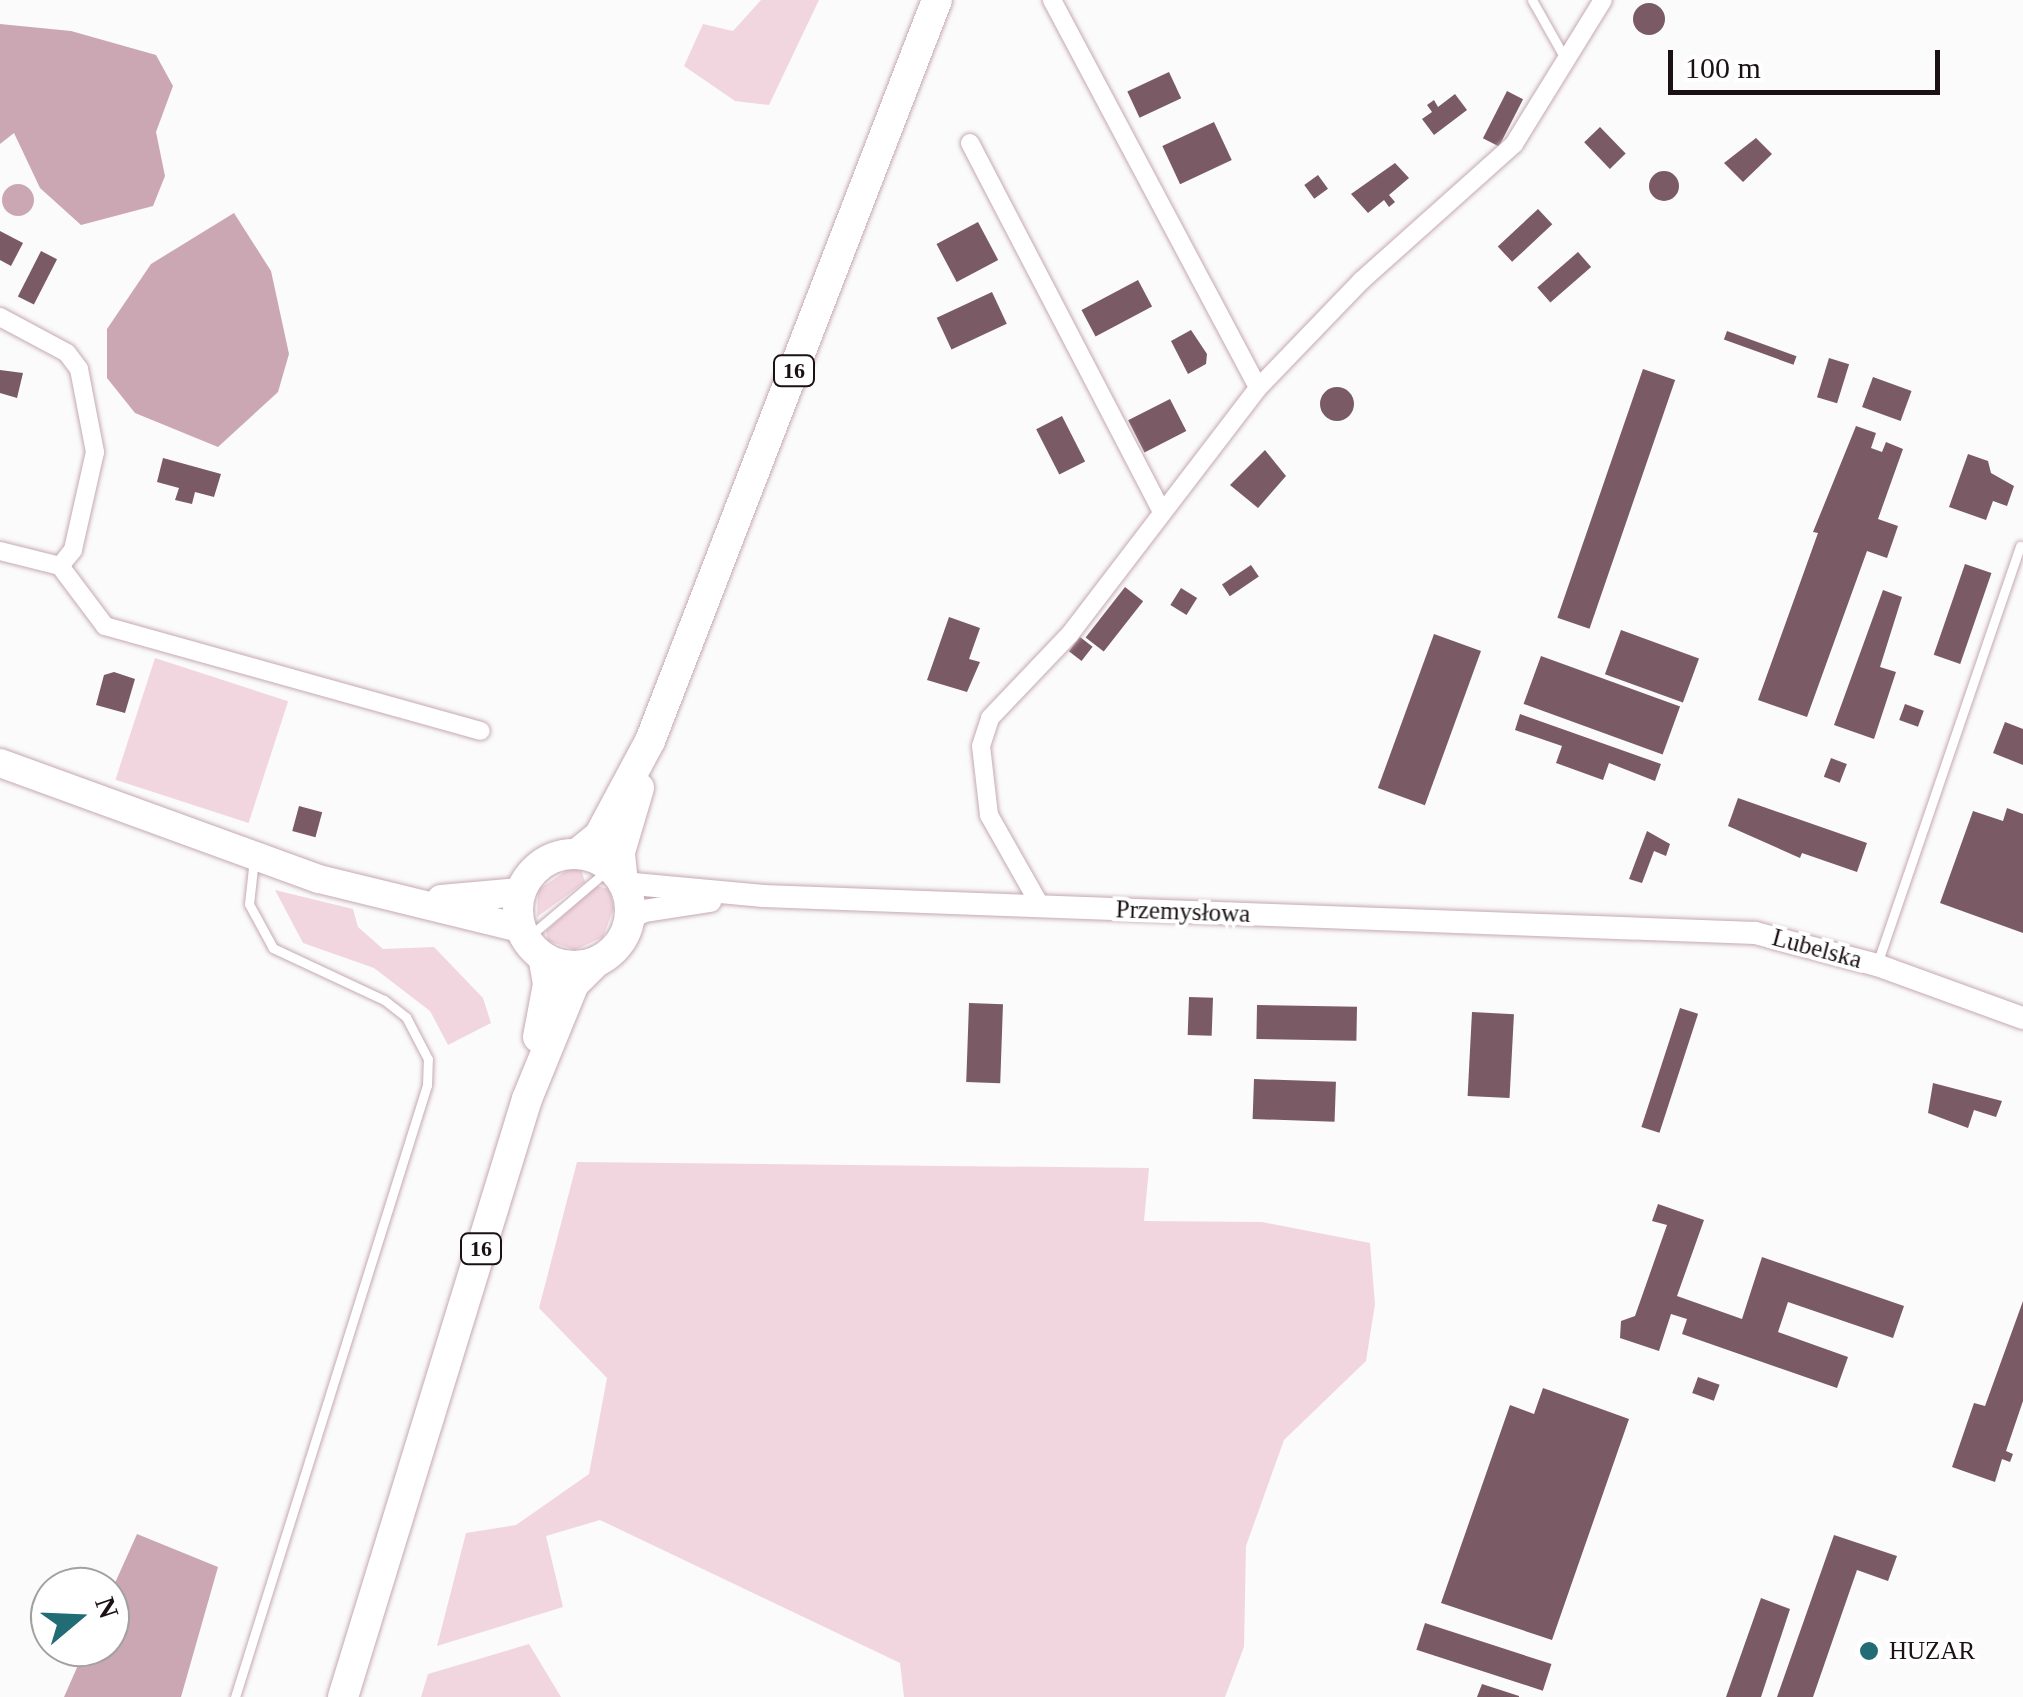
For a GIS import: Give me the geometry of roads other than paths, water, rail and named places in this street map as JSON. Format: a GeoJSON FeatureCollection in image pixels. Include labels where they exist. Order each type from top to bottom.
{"type":"FeatureCollection","features":[{"type":"Feature","properties":{"kind":"main road","name":"16"},"geometry":{"type":"LineString","coordinates":[[343,1697],[527,1099],[574,984],[624,937],[630,919],[617,875],[650,742],[937,0]]}},
{"type":"Feature","properties":{"kind":"main road","name":"16"},"geometry":{"type":"LineString","coordinates":[[527,1099],[548,984],[529,942],[520,892],[543,862],[578,853],[599,836],[650,742]]}},
{"type":"Feature","properties":{"kind":"main road"},"geometry":{"type":"LineString","coordinates":[[0,763],[255,856],[529,942],[560,965],[596,962]]}},
{"type":"Feature","properties":{"kind":"main road"},"geometry":{"type":"LineString","coordinates":[[578,853],[617,875]]}},
{"type":"Feature","properties":{"kind":"main road"},"geometry":{"type":"LineString","coordinates":[[405,900],[520,892]]}},
{"type":"Feature","properties":{"kind":"street"},"geometry":{"type":"LineString","coordinates":[[1052,0],[1258,388]]}},
{"type":"Feature","properties":{"kind":"street"},"geometry":{"type":"LineString","coordinates":[[1041,907],[989,815],[981,746],[990,718],[1070,634],[1160,510],[1258,388],[1361,281],[1514,144],[1603,0]]}},
{"type":"Feature","properties":{"kind":"street"},"geometry":{"type":"LineString","coordinates":[[970,142],[1160,510]]}},
{"type":"Feature","properties":{"kind":"street"},"geometry":{"type":"LineString","coordinates":[[0,318],[67,353],[79,369],[95,452],[73,550],[60,566]]}},
{"type":"Feature","properties":{"kind":"street"},"geometry":{"type":"LineString","coordinates":[[0,551],[60,566],[106,626],[482,731]]}},
{"type":"Feature","properties":{"kind":"street","name":"Przemysłowa"},"geometry":{"type":"LineString","coordinates":[[617,875],[763,896],[1603,924]]}},
{"type":"Feature","properties":{"kind":"street","name":"Przemysłowa"},"geometry":{"type":"LineString","coordinates":[[630,919],[671,905],[763,896]]}},
{"type":"Feature","properties":{"kind":"street","name":"Lubelska"},"geometry":{"type":"LineString","coordinates":[[1603,924],[1755,933],[1877,965],[2023,1018]]}},
{"type":"Feature","properties":{"kind":"lane"},"geometry":{"type":"LineString","coordinates":[[1532,0],[1566,60]]}},
{"type":"Feature","properties":{"kind":"lane"},"geometry":{"type":"LineString","coordinates":[[1877,965],[2020,546]]}},
{"type":"Feature","properties":{"kind":"lane"},"geometry":{"type":"LineString","coordinates":[[234,1697],[427,1084],[428,1059],[406,1017],[384,1000],[273,948],[250,904],[255,856]]}},
{"type":"Feature","properties":{"kind":"lane"},"geometry":{"type":"LineString","coordinates":[[529,942],[617,875]]}},
{"type":"Feature","properties":{"kind":"place","name":"HUZAR"},"geometry":{"type":"Point","coordinates":[1869,1651]}}]}
